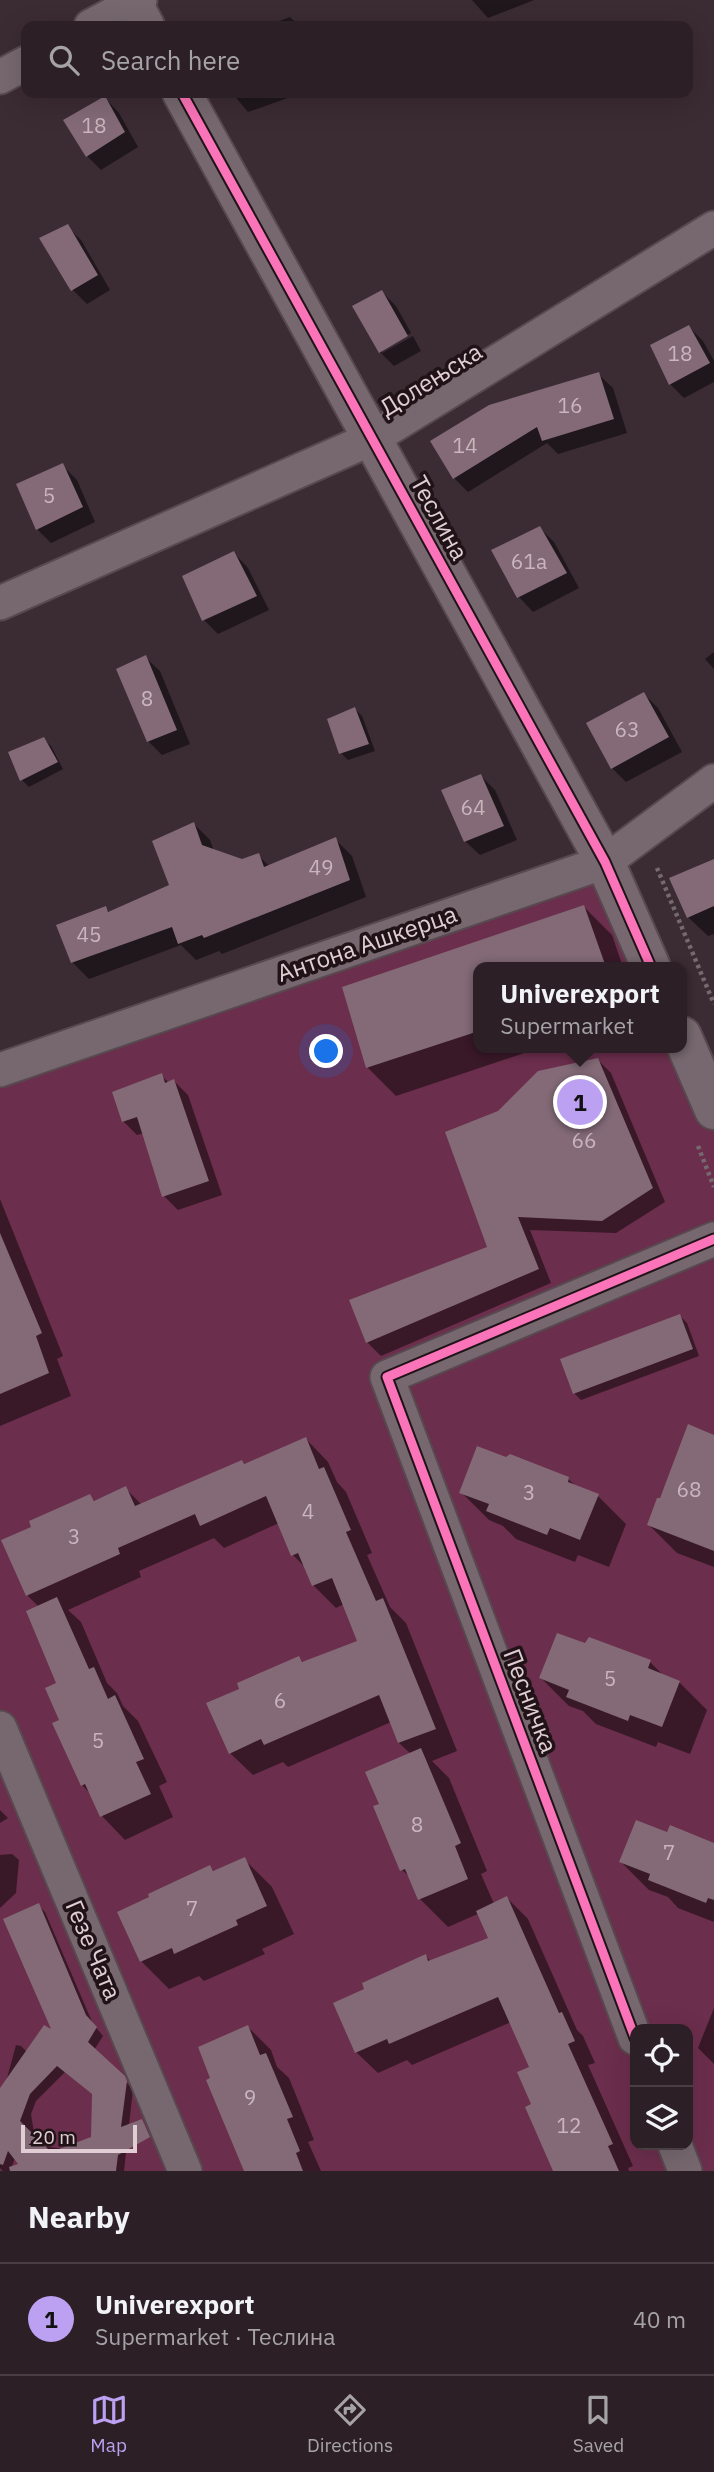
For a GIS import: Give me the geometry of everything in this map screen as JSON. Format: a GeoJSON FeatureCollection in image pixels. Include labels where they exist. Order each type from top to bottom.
{"type":"FeatureCollection","features":[{"type":"Feature","properties":{"kind":"street"},"geometry":{"type":"LineString","coordinates":[[103,21],[137,7]]}},
{"type":"Feature","properties":{"kind":"street"},"geometry":{"type":"LineString","coordinates":[[0,77],[21,66]]}},
{"type":"Feature","properties":{"kind":"street","name":"Теслина"},"geometry":{"type":"LineString","coordinates":[[185,98],[605,862],[649,962]]}},
{"type":"Feature","properties":{"kind":"street","name":"Долењска"},"geometry":{"type":"LineString","coordinates":[[0,603],[373,438],[714,228]]}},
{"type":"Feature","properties":{"kind":"street","name":"Антона Ашкерца"},"geometry":{"type":"LineString","coordinates":[[0,1070],[605,862],[714,781]]}},
{"type":"Feature","properties":{"kind":"street"},"geometry":{"type":"LineString","coordinates":[[687,1049],[714,1110]]}},
{"type":"Feature","properties":{"kind":"street","name":"Песничка"},"geometry":{"type":"LineString","coordinates":[[630,2025],[387,1377],[714,1239]]}},
{"type":"Feature","properties":{"kind":"street","name":"Гезе Чата"},"geometry":{"type":"LineString","coordinates":[[0,1728],[186,2171]]}},
{"type":"Feature","properties":{"kind":"street"},"geometry":{"type":"LineString","coordinates":[[677,2150],[685,2171]]}},
{"type":"Feature","properties":{"kind":"shaded area"},"geometry":{"type":"Polygon","coordinates":[[[600,870],[641,962],[473,962],[473,1053],[680,1053],[714,1130],[714,2171],[0,2171],[0,1078],[600,870]]]}},
{"type":"Feature","properties":{"kind":"building"},"geometry":{"type":"Polygon","coordinates":[[[106,98],[125,132],[86,157],[63,120],[106,98]]]}},
{"type":"Feature","properties":{"kind":"building"},"geometry":{"type":"Polygon","coordinates":[[[68,224],[98,275],[71,291],[39,238],[68,224]]]}},
{"type":"Feature","properties":{"kind":"building"},"geometry":{"type":"Polygon","coordinates":[[[382,290],[408,336],[379,353],[352,306],[382,290]]]}},
{"type":"Feature","properties":{"kind":"building"},"geometry":{"type":"Polygon","coordinates":[[[689,325],[710,363],[669,385],[650,345],[689,325]]]}},
{"type":"Feature","properties":{"kind":"building"},"geometry":{"type":"Polygon","coordinates":[[[599,372],[614,419],[542,441],[537,427],[453,479],[430,441],[489,405],[599,372]]]}},
{"type":"Feature","properties":{"kind":"building"},"geometry":{"type":"Polygon","coordinates":[[[63,463],[83,507],[36,530],[16,484],[63,463]]]}},
{"type":"Feature","properties":{"kind":"building"},"geometry":{"type":"Polygon","coordinates":[[[540,526],[567,573],[517,598],[491,550],[540,526]]]}},
{"type":"Feature","properties":{"kind":"building"},"geometry":{"type":"Polygon","coordinates":[[[234,551],[257,596],[202,621],[182,576],[234,551]]]}},
{"type":"Feature","properties":{"kind":"building"},"geometry":{"type":"Polygon","coordinates":[[[146,655],[177,730],[147,742],[116,669],[146,655]]]}},
{"type":"Feature","properties":{"kind":"building"},"geometry":{"type":"Polygon","coordinates":[[[644,692],[669,737],[611,769],[586,723],[644,692]]]}},
{"type":"Feature","properties":{"kind":"building"},"geometry":{"type":"Polygon","coordinates":[[[355,707],[369,744],[339,754],[327,719],[355,707]]]}},
{"type":"Feature","properties":{"kind":"building"},"geometry":{"type":"Polygon","coordinates":[[[44,737],[58,762],[20,781],[8,752],[44,737]]]}},
{"type":"Feature","properties":{"kind":"building"},"geometry":{"type":"Polygon","coordinates":[[[481,774],[504,826],[464,842],[441,790],[481,774]]]}},
{"type":"Feature","properties":{"kind":"building"},"geometry":{"type":"Polygon","coordinates":[[[194,822],[202,845],[242,859],[259,853],[264,867],[336,837],[350,880],[204,938],[202,935],[178,944],[172,927],[71,963],[56,925],[106,906],[108,912],[169,885],[152,841],[194,822]]]}},
{"type":"Feature","properties":{"kind":"building"},"geometry":{"type":"Polygon","coordinates":[[[714,859],[714,906],[687,918],[669,878],[714,859]]]}},
{"type":"Feature","properties":{"kind":"building"},"geometry":{"type":"Polygon","coordinates":[[[584,905],[604,962],[473,962],[473,1033],[366,1068],[342,987],[584,905]]]}},
{"type":"Feature","properties":{"kind":"building"},"geometry":{"type":"Polygon","coordinates":[[[598,1058],[653,1188],[602,1221],[518,1217],[539,1269],[366,1343],[349,1300],[487,1247],[445,1132],[498,1111],[538,1071],[598,1058]]]}},
{"type":"Feature","properties":{"kind":"building"},"geometry":{"type":"Polygon","coordinates":[[[162,1073],[165,1083],[174,1079],[209,1181],[162,1197],[137,1117],[122,1122],[112,1092],[162,1073]]]}},
{"type":"Feature","properties":{"kind":"building"},"geometry":{"type":"Polygon","coordinates":[[[0,1233],[42,1333],[36,1336],[49,1373],[0,1394],[0,1233]]]}},
{"type":"Feature","properties":{"kind":"building"},"geometry":{"type":"Polygon","coordinates":[[[680,1314],[693,1349],[573,1394],[560,1359],[680,1314]]]}},
{"type":"Feature","properties":{"kind":"building"},"geometry":{"type":"Polygon","coordinates":[[[688,1424],[714,1435],[714,1551],[647,1525],[688,1424]]]}},
{"type":"Feature","properties":{"kind":"building"},"geometry":{"type":"Polygon","coordinates":[[[306,1437],[319,1469],[324,1467],[351,1530],[346,1532],[376,1601],[383,1598],[436,1729],[398,1743],[379,1695],[264,1745],[261,1739],[229,1754],[206,1703],[239,1689],[237,1683],[299,1656],[302,1662],[357,1641],[332,1578],[312,1586],[298,1553],[291,1556],[266,1496],[200,1526],[195,1514],[118,1548],[120,1554],[26,1596],[1,1540],[31,1527],[29,1521],[90,1494],[94,1501],[126,1486],[135,1506],[242,1460],[244,1464],[306,1437]]]}},
{"type":"Feature","properties":{"kind":"building"},"geometry":{"type":"Polygon","coordinates":[[[477,1446],[506,1457],[510,1454],[569,1477],[568,1482],[599,1494],[580,1540],[550,1528],[547,1535],[486,1511],[489,1504],[459,1493],[477,1446]]]}},
{"type":"Feature","properties":{"kind":"building"},"geometry":{"type":"Polygon","coordinates":[[[57,1597],[89,1669],[94,1667],[108,1699],[115,1695],[144,1759],[136,1762],[151,1794],[100,1817],[85,1784],[81,1786],[52,1723],[59,1720],[45,1688],[56,1683],[26,1611],[57,1597]]]}},
{"type":"Feature","properties":{"kind":"building"},"geometry":{"type":"Polygon","coordinates":[[[557,1633],[585,1643],[589,1637],[651,1660],[648,1668],[680,1681],[662,1727],[630,1715],[628,1721],[566,1697],[569,1690],[539,1678],[557,1633]]]}},
{"type":"Feature","properties":{"kind":"building"},"geometry":{"type":"Polygon","coordinates":[[[421,1748],[461,1843],[455,1846],[468,1879],[418,1900],[405,1869],[400,1871],[373,1806],[379,1804],[365,1772],[421,1748]]]}},
{"type":"Feature","properties":{"kind":"building"},"geometry":{"type":"Polygon","coordinates":[[[636,1820],[667,1832],[670,1825],[714,1843],[714,1900],[708,1898],[706,1903],[648,1880],[650,1874],[619,1862],[636,1820]]]}},
{"type":"Feature","properties":{"kind":"building"},"geometry":{"type":"Polygon","coordinates":[[[245,1857],[267,1906],[236,1920],[238,1925],[174,1954],[172,1948],[140,1962],[117,1912],[210,1865],[213,1871],[245,1857]]]}},
{"type":"Feature","properties":{"kind":"building"},"geometry":{"type":"Polygon","coordinates":[[[507,1896],[559,2013],[562,2012],[575,2041],[568,2044],[613,2144],[608,2146],[619,2171],[553,2171],[525,2107],[531,2104],[517,2072],[529,2067],[498,1997],[389,2044],[387,2039],[355,2053],[333,2003],[364,1989],[362,1983],[426,1954],[428,1961],[488,1938],[476,1911],[507,1896]]]}},
{"type":"Feature","properties":{"kind":"building"},"geometry":{"type":"Polygon","coordinates":[[[39,1903],[86,2015],[97,2027],[88,2042],[125,2076],[127,2081],[121,2127],[142,2119],[150,2137],[118,2155],[116,2171],[10,2171],[9,2167],[18,2164],[8,2151],[3,2165],[0,2164],[0,2088],[44,2025],[51,2029],[3,1919],[39,1903]],[[57,2066],[30,2094],[20,2121],[51,2152],[91,2137],[92,2094],[57,2066]]]}},
{"type":"Feature","properties":{"kind":"building"},"geometry":{"type":"Polygon","coordinates":[[[248,2025],[260,2055],[266,2053],[293,2117],[287,2119],[300,2151],[296,2153],[303,2171],[244,2171],[206,2080],[210,2078],[198,2047],[248,2025]]]}},
{"type":"Feature","properties":{"kind":"cycle path"},"geometry":{"type":"LineString","coordinates":[[185,98],[605,862],[649,962]]}},
{"type":"Feature","properties":{"kind":"cycle path"},"geometry":{"type":"LineString","coordinates":[[630,2025],[387,1377],[714,1239]]}},
{"type":"Feature","properties":{"kind":"place","name":"Univerexport"},"geometry":{"type":"Point","coordinates":[580,1102]}}]}
